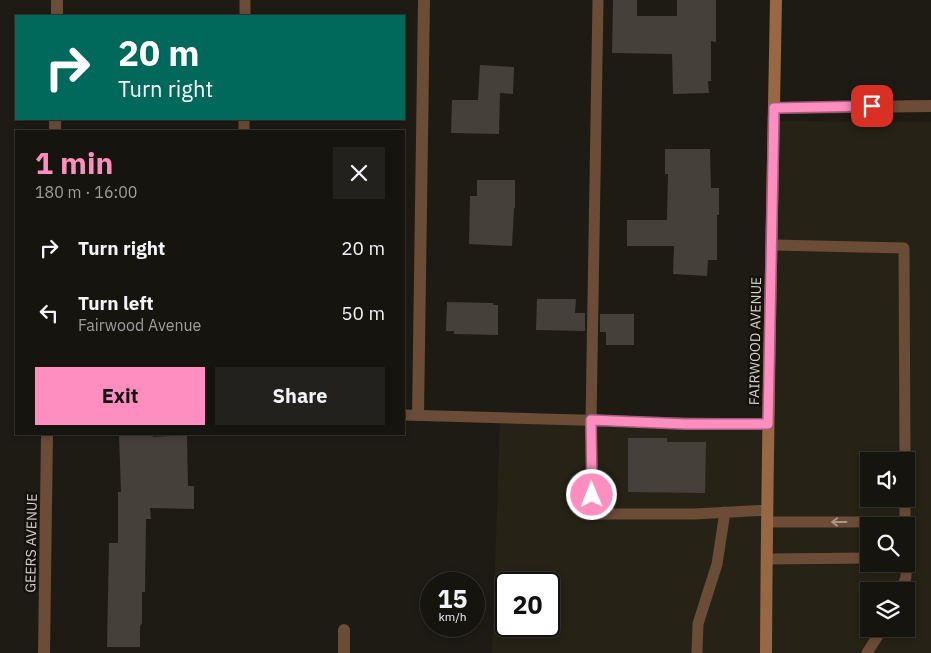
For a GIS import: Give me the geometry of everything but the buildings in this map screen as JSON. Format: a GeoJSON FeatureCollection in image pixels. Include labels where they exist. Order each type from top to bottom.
{"type":"FeatureCollection","features":[{"type":"Feature","properties":{"kind":"street"},"geometry":{"type":"LineString","coordinates":[[57,0],[57,15]]}},
{"type":"Feature","properties":{"kind":"street"},"geometry":{"type":"LineString","coordinates":[[418,415],[424,0]]}},
{"type":"Feature","properties":{"kind":"street","name":"FAIRWOOD AVENUE"},"geometry":{"type":"LineString","coordinates":[[766,653],[768,424],[776,0]]}},
{"type":"Feature","properties":{"kind":"street"},"geometry":{"type":"LineString","coordinates":[[774,108],[931,106]]}},
{"type":"Feature","properties":{"kind":"street","name":"GEERS AVENUE"},"geometry":{"type":"LineString","coordinates":[[44,653],[47,435]]}},
{"type":"Feature","properties":{"kind":"street"},"geometry":{"type":"LineString","coordinates":[[344,630],[344,653]]}},
{"type":"Feature","properties":{"kind":"lane"},"geometry":{"type":"LineString","coordinates":[[245,0],[245,15]]}},
{"type":"Feature","properties":{"kind":"lane"},"geometry":{"type":"LineString","coordinates":[[598,0],[591,420],[593,514],[694,514],[725,512],[860,521]]}},
{"type":"Feature","properties":{"kind":"lane"},"geometry":{"type":"LineString","coordinates":[[772,245],[904,248],[905,452]]}},
{"type":"Feature","properties":{"kind":"lane"},"geometry":{"type":"LineString","coordinates":[[405,415],[685,424],[768,424]]}},
{"type":"Feature","properties":{"kind":"lane"},"geometry":{"type":"LineString","coordinates":[[697,653],[698,624],[716,564],[725,512]]}},
{"type":"Feature","properties":{"kind":"lane"},"geometry":{"type":"LineString","coordinates":[[767,558],[860,558]]}},
{"type":"Feature","properties":{"kind":"lane"},"geometry":{"type":"LineString","coordinates":[[868,653],[877,637]]}},
{"type":"Feature","properties":{"kind":"shaded area"},"geometry":{"type":"Polygon","coordinates":[[[777,121],[931,122],[931,653],[492,653],[500,420],[771,427],[777,121]]]}},
{"type":"Feature","properties":{"kind":"route"},"geometry":{"type":"LineString","coordinates":[[592,495],[591,420],[685,424],[768,424],[774,108],[872,106]]}}]}
